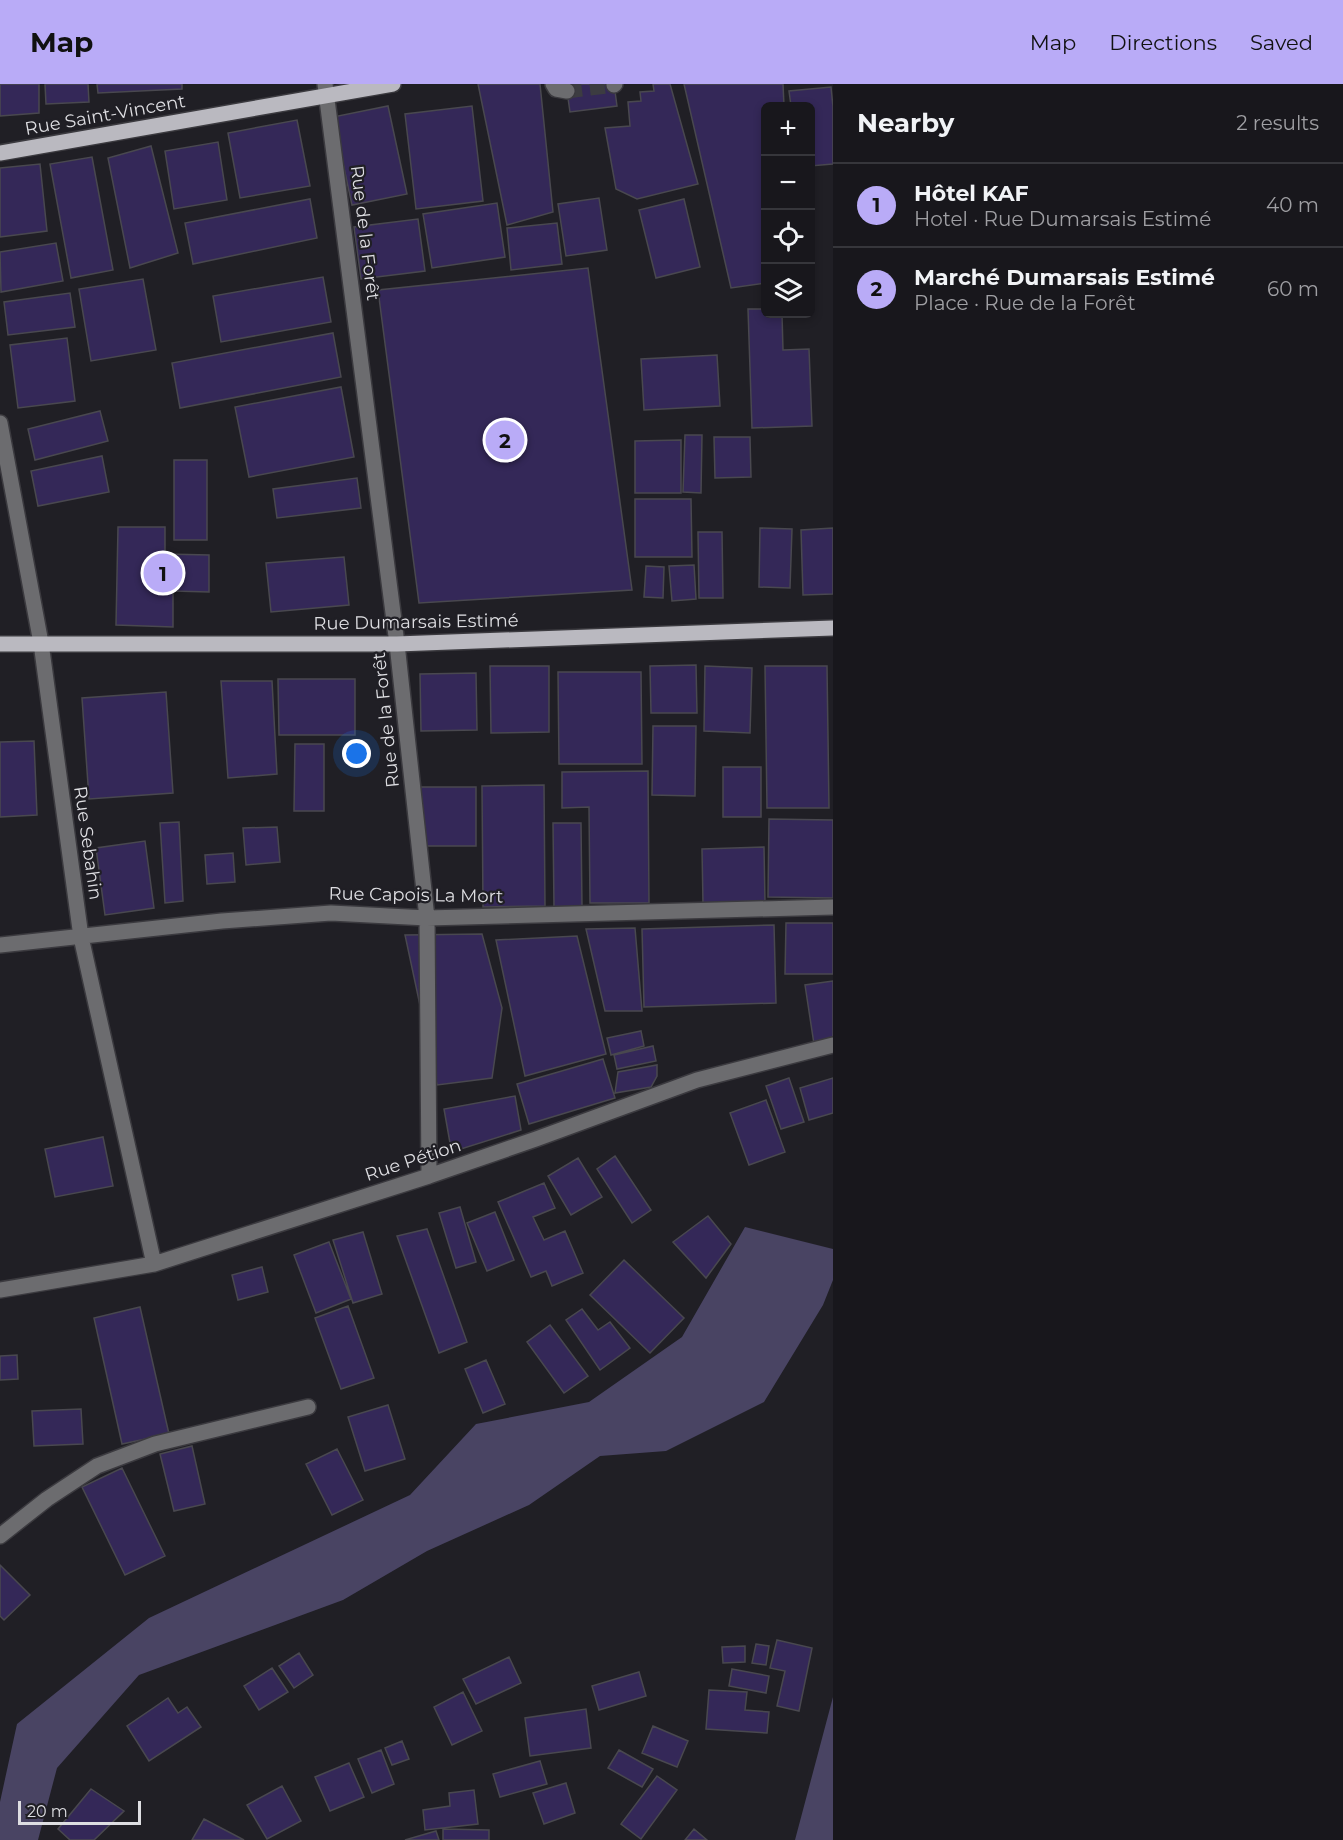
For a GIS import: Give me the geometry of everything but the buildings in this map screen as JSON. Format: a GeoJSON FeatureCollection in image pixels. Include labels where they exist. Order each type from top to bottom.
{"type":"FeatureCollection","features":[{"type":"Feature","properties":{"kind":"main road","name":"Rue Saint-Vincent"},"geometry":{"type":"LineString","coordinates":[[0,153],[326,90],[393,84]]}},
{"type":"Feature","properties":{"kind":"main road","name":"Rue Dumarsais Estimé"},"geometry":{"type":"LineString","coordinates":[[0,644],[398,644],[833,628]]}},
{"type":"Feature","properties":{"kind":"street","name":"Rue de la Forêt"},"geometry":{"type":"LineString","coordinates":[[326,90],[398,644],[427,918],[429,1176]]}},
{"type":"Feature","properties":{"kind":"street","name":"Rue Sebahin"},"geometry":{"type":"LineString","coordinates":[[0,423],[41,643],[81,937],[154,1264]]}},
{"type":"Feature","properties":{"kind":"street","name":"Rue Capois La Mort"},"geometry":{"type":"LineString","coordinates":[[0,945],[222,921],[331,913],[427,918],[833,907]]}},
{"type":"Feature","properties":{"kind":"street","name":"Rue Pétion"},"geometry":{"type":"LineString","coordinates":[[0,1290],[154,1264],[429,1176],[697,1080],[833,1044]]}},
{"type":"Feature","properties":{"kind":"street"},"geometry":{"type":"LineString","coordinates":[[0,1536],[47,1499],[97,1466],[155,1444],[308,1407]]}},
{"type":"Feature","properties":{"kind":"shaded area"},"geometry":{"type":"Polygon","coordinates":[[[745,1227],[833,1249],[833,1280],[823,1305],[764,1402],[666,1451],[600,1456],[529,1505],[427,1551],[343,1600],[139,1675],[57,1768],[38,1840],[0,1840],[0,1802],[17,1724],[149,1618],[410,1495],[476,1424],[589,1402],[682,1337],[745,1227]]]}},
{"type":"Feature","properties":{"kind":"shaded area"},"geometry":{"type":"Polygon","coordinates":[[[833,1697],[833,1840],[795,1840],[833,1697]]]}},
{"type":"Feature","properties":{"kind":"tunnel"},"geometry":{"type":"LineString","coordinates":[[567,91],[614,85]]}},
{"type":"Feature","properties":{"kind":"place","name":"Marché Dumarsais Estimé"},"geometry":{"type":"Point","coordinates":[505,440]}},
{"type":"Feature","properties":{"kind":"place","name":"Hôtel KAF"},"geometry":{"type":"Point","coordinates":[163,573]}}]}
